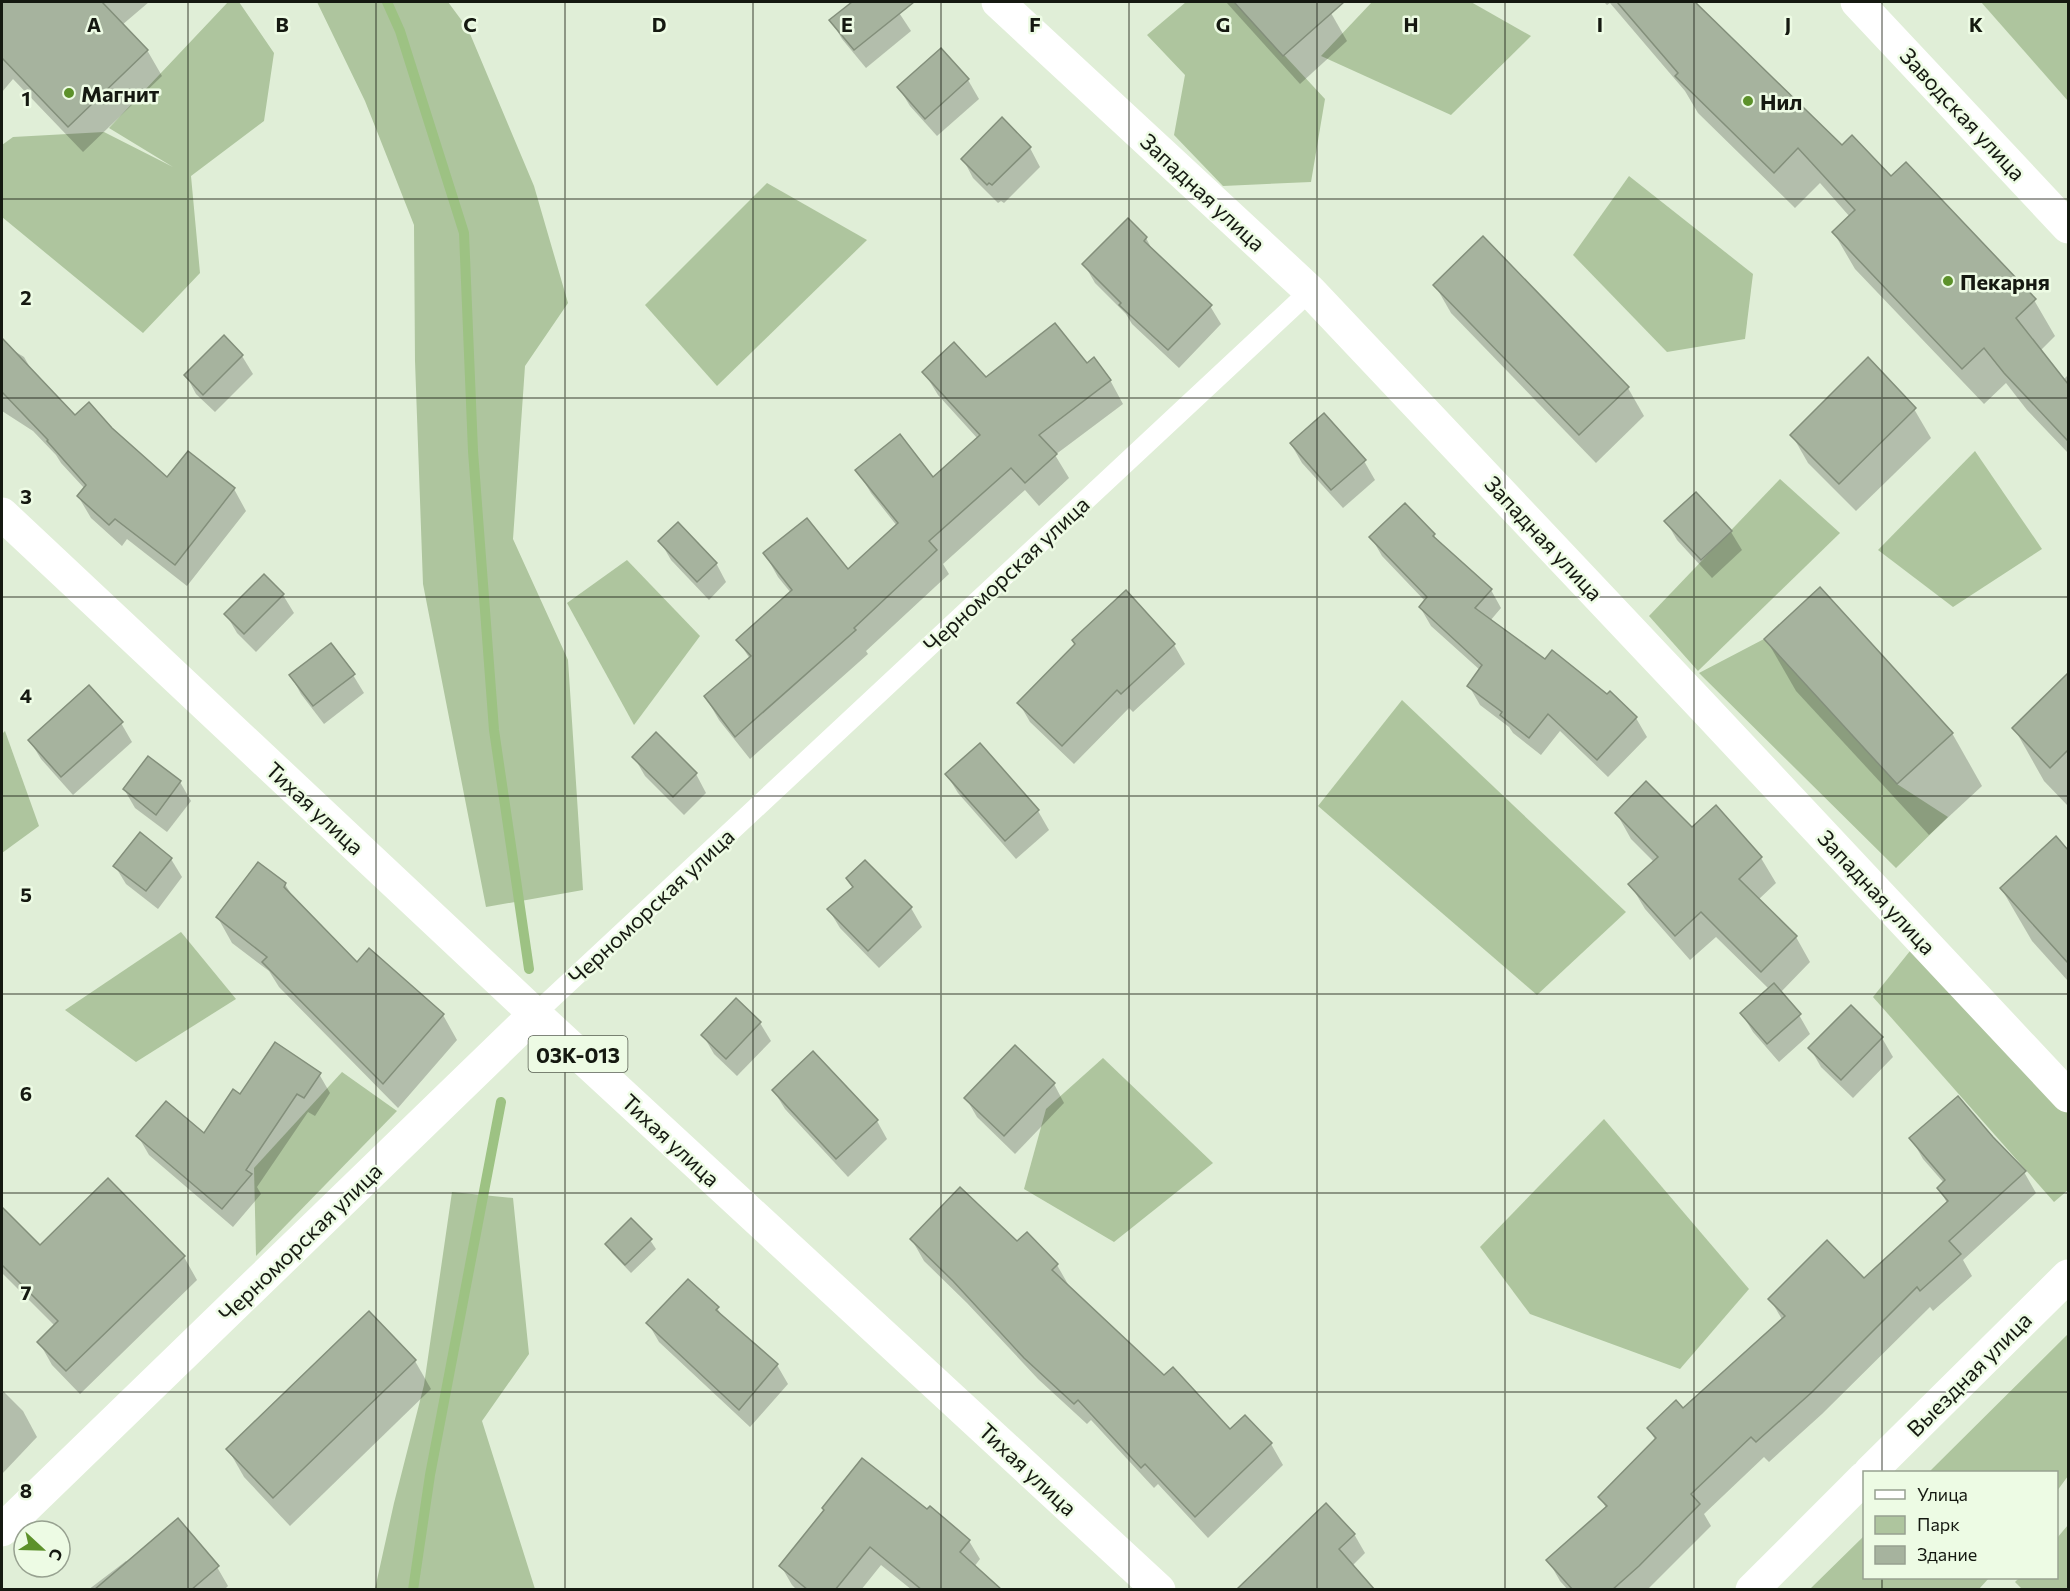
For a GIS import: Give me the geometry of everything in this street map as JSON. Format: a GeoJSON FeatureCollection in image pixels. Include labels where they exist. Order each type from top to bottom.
{"type":"FeatureCollection","features":[{"type":"Feature","properties":{"kind":"street","name":"Западная улица"},"geometry":{"type":"LineString","coordinates":[[998,2],[1310,291],[2068,1096]]}},
{"type":"Feature","properties":{"kind":"street","name":"Заводская улица"},"geometry":{"type":"LineString","coordinates":[[1857,2],[2068,225]]}},
{"type":"Feature","properties":{"kind":"street","name":"Тихая улица"},"geometry":{"type":"LineString","coordinates":[[2,514],[535,1014],[1159,1590]]}},
{"type":"Feature","properties":{"kind":"street","name":"Черноморская улица"},"geometry":{"type":"LineString","coordinates":[[2,1530],[535,1014]]}},
{"type":"Feature","properties":{"kind":"street","name":"Выездная улица"},"geometry":{"type":"LineString","coordinates":[[1872,1471],[2068,1276]]}},
{"type":"Feature","properties":{"kind":"street"},"geometry":{"type":"LineString","coordinates":[[1752,1590],[1863,1479]]}},
{"type":"Feature","properties":{"kind":"lane","name":"Черноморская улица"},"geometry":{"type":"LineString","coordinates":[[535,1014],[1310,291]]}},
{"type":"Feature","properties":{"kind":"green space"},"geometry":{"type":"Polygon","coordinates":[[[228,2],[239,2],[274,53],[264,121],[191,176],[200,273],[143,333],[2,217],[2,145],[13,137],[104,132],[173,167],[109,128],[228,2]]]}},
{"type":"Feature","properties":{"kind":"green space"},"geometry":{"type":"Polygon","coordinates":[[[317,2],[448,2],[468,29],[534,186],[568,303],[525,366],[513,539],[568,660],[583,890],[486,907],[423,584],[415,361],[414,225],[365,101],[317,2]]]}},
{"type":"Feature","properties":{"kind":"green space"},"geometry":{"type":"Polygon","coordinates":[[[1186,2],[1235,2],[1325,99],[1311,182],[1223,186],[1174,135],[1185,75],[1147,35],[1186,2]]]}},
{"type":"Feature","properties":{"kind":"green space"},"geometry":{"type":"Polygon","coordinates":[[[1372,2],[1471,2],[1531,36],[1451,115],[1321,56],[1372,2]]]}},
{"type":"Feature","properties":{"kind":"green space"},"geometry":{"type":"Polygon","coordinates":[[[1981,2],[2068,2],[2068,101],[1981,2]]]}},
{"type":"Feature","properties":{"kind":"green space"},"geometry":{"type":"Polygon","coordinates":[[[1629,176],[1753,274],[1745,339],[1667,352],[1573,255],[1629,176]]]}},
{"type":"Feature","properties":{"kind":"green space"},"geometry":{"type":"Polygon","coordinates":[[[767,183],[867,240],[717,386],[645,305],[767,183]]]}},
{"type":"Feature","properties":{"kind":"green space"},"geometry":{"type":"Polygon","coordinates":[[[1975,451],[2042,549],[1953,607],[1878,550],[1975,451]]]}},
{"type":"Feature","properties":{"kind":"green space"},"geometry":{"type":"Polygon","coordinates":[[[1780,479],[1840,533],[1698,671],[1649,616],[1780,479]]]}},
{"type":"Feature","properties":{"kind":"green space"},"geometry":{"type":"Polygon","coordinates":[[[627,560],[700,636],[634,725],[567,603],[627,560]]]}},
{"type":"Feature","properties":{"kind":"green space"},"geometry":{"type":"Polygon","coordinates":[[[1764,639],[1897,784],[1948,817],[1896,868],[1699,673],[1764,639]]]}},
{"type":"Feature","properties":{"kind":"green space"},"geometry":{"type":"Polygon","coordinates":[[[1402,700],[1626,912],[1537,995],[1318,806],[1402,700]]]}},
{"type":"Feature","properties":{"kind":"green space"},"geometry":{"type":"Polygon","coordinates":[[[5,731],[39,826],[2,853],[2,734],[5,731]]]}},
{"type":"Feature","properties":{"kind":"green space"},"geometry":{"type":"Polygon","coordinates":[[[181,932],[236,999],[136,1062],[65,1010],[181,932]]]}},
{"type":"Feature","properties":{"kind":"green space"},"geometry":{"type":"Polygon","coordinates":[[[1914,946],[2068,1109],[2068,1190],[2054,1202],[1873,997],[1914,946]]]}},
{"type":"Feature","properties":{"kind":"green space"},"geometry":{"type":"Polygon","coordinates":[[[1103,1058],[1213,1163],[1114,1242],[1024,1189],[1046,1109],[1103,1058]]]}},
{"type":"Feature","properties":{"kind":"green space"},"geometry":{"type":"Polygon","coordinates":[[[342,1072],[397,1111],[256,1256],[254,1168],[342,1072]]]}},
{"type":"Feature","properties":{"kind":"green space"},"geometry":{"type":"Polygon","coordinates":[[[1604,1119],[1749,1289],[1680,1369],[1530,1314],[1480,1247],[1604,1119]]]}},
{"type":"Feature","properties":{"kind":"green space"},"geometry":{"type":"Polygon","coordinates":[[[452,1192],[513,1198],[529,1354],[482,1421],[535,1589],[375,1589],[424,1385],[452,1192]]]}},
{"type":"Feature","properties":{"kind":"green space"},"geometry":{"type":"Polygon","coordinates":[[[2068,1334],[2068,1476],[2058,1490],[2058,1471],[1930,1471],[2068,1334]]]}},
{"type":"Feature","properties":{"kind":"green space"},"geometry":{"type":"Polygon","coordinates":[[[2068,1525],[2068,1589],[2022,1589],[2015,1582],[2018,1579],[2058,1579],[2058,1537],[2068,1525]]]}},
{"type":"Feature","properties":{"kind":"green space"},"geometry":{"type":"Polygon","coordinates":[[[1863,1537],[1863,1579],[1988,1579],[1979,1589],[1810,1589],[1863,1537]]]}},
{"type":"Feature","properties":{"kind":"building","name":"Магнит"},"geometry":{"type":"Polygon","coordinates":[[[2,2],[102,2],[148,50],[68,127],[2,58],[2,2]]]}},
{"type":"Feature","properties":{"kind":"building"},"geometry":{"type":"Polygon","coordinates":[[[852,2],[914,2],[854,50],[829,20],[852,2]]]}},
{"type":"Feature","properties":{"kind":"building"},"geometry":{"type":"Polygon","coordinates":[[[1234,2],[1344,2],[1283,56],[1234,2]]]}},
{"type":"Feature","properties":{"kind":"building"},"geometry":{"type":"Polygon","coordinates":[[[1617,2],[1695,2],[1842,145],[1852,135],[1891,176],[1906,162],[2036,299],[2016,318],[2068,384],[2068,441],[2004,373],[1984,348],[1962,369],[1832,232],[1855,210],[1798,148],[1774,173],[1675,76],[1678,73],[1617,2]]]}},
{"type":"Feature","properties":{"kind":"building"},"geometry":{"type":"Polygon","coordinates":[[[941,48],[969,79],[925,119],[897,87],[941,48]]]}},
{"type":"Feature","properties":{"kind":"building"},"geometry":{"type":"Polygon","coordinates":[[[1002,117],[1031,147],[992,185],[989,183],[987,185],[961,159],[1002,117]]]}},
{"type":"Feature","properties":{"kind":"building"},"geometry":{"type":"Polygon","coordinates":[[[1128,218],[1147,237],[1144,241],[1212,305],[1168,350],[1119,305],[1121,303],[1082,264],[1128,218]]]}},
{"type":"Feature","properties":{"kind":"building"},"geometry":{"type":"Polygon","coordinates":[[[1483,236],[1629,387],[1579,435],[1433,285],[1483,236]]]}},
{"type":"Feature","properties":{"kind":"building"},"geometry":{"type":"Polygon","coordinates":[[[1055,323],[1087,363],[1094,357],[1111,380],[1039,435],[1057,454],[1025,483],[1011,468],[929,541],[937,550],[854,628],[856,630],[735,737],[704,696],[751,656],[736,640],[792,590],[763,553],[807,518],[848,569],[898,523],[855,470],[900,434],[933,477],[980,435],[922,372],[954,342],[986,377],[1055,323]]]}},
{"type":"Feature","properties":{"kind":"building"},"geometry":{"type":"Polygon","coordinates":[[[224,335],[243,355],[203,395],[184,375],[224,335]]]}},
{"type":"Feature","properties":{"kind":"building"},"geometry":{"type":"Polygon","coordinates":[[[2,338],[75,415],[89,402],[112,428],[167,477],[188,451],[235,488],[175,565],[115,519],[109,525],[77,496],[86,485],[48,440],[2,392],[2,338]]]}},
{"type":"Feature","properties":{"kind":"building"},"geometry":{"type":"Polygon","coordinates":[[[1868,357],[1916,408],[1839,484],[1790,435],[1868,357]]]}},
{"type":"Feature","properties":{"kind":"building"},"geometry":{"type":"Polygon","coordinates":[[[1324,413],[1366,460],[1331,490],[1290,443],[1324,413]]]}},
{"type":"Feature","properties":{"kind":"building"},"geometry":{"type":"Polygon","coordinates":[[[1696,492],[1732,531],[1701,560],[1664,521],[1696,492]]]}},
{"type":"Feature","properties":{"kind":"building"},"geometry":{"type":"Polygon","coordinates":[[[1405,503],[1435,534],[1433,536],[1492,589],[1475,608],[1545,659],[1552,650],[1607,694],[1610,691],[1637,717],[1597,760],[1548,714],[1529,738],[1500,715],[1502,712],[1467,686],[1482,665],[1419,607],[1427,597],[1369,537],[1405,503]]]}},
{"type":"Feature","properties":{"kind":"building"},"geometry":{"type":"Polygon","coordinates":[[[678,522],[717,563],[697,582],[658,541],[678,522]]]}},
{"type":"Feature","properties":{"kind":"building"},"geometry":{"type":"Polygon","coordinates":[[[264,574],[284,594],[244,634],[224,614],[264,574]]]}},
{"type":"Feature","properties":{"kind":"building"},"geometry":{"type":"Polygon","coordinates":[[[1820,587],[1953,733],[1897,784],[1764,639],[1820,587]]]}},
{"type":"Feature","properties":{"kind":"building"},"geometry":{"type":"Polygon","coordinates":[[[1126,590],[1175,644],[1121,694],[1117,690],[1062,746],[1017,703],[1075,644],[1072,640],[1126,590]]]}},
{"type":"Feature","properties":{"kind":"building"},"geometry":{"type":"Polygon","coordinates":[[[331,643],[355,674],[313,706],[289,675],[331,643]]]}},
{"type":"Feature","properties":{"kind":"building"},"geometry":{"type":"Polygon","coordinates":[[[2068,673],[2068,750],[2050,768],[2012,728],[2068,673]]]}},
{"type":"Feature","properties":{"kind":"building"},"geometry":{"type":"Polygon","coordinates":[[[89,685],[123,722],[61,777],[28,740],[89,685]]]}},
{"type":"Feature","properties":{"kind":"building"},"geometry":{"type":"Polygon","coordinates":[[[656,732],[697,773],[673,797],[632,757],[656,732]]]}},
{"type":"Feature","properties":{"kind":"building"},"geometry":{"type":"Polygon","coordinates":[[[980,743],[1039,810],[1005,841],[945,774],[980,743]]]}},
{"type":"Feature","properties":{"kind":"building"},"geometry":{"type":"Polygon","coordinates":[[[148,756],[181,781],[156,815],[123,789],[148,756]]]}},
{"type":"Feature","properties":{"kind":"building"},"geometry":{"type":"Polygon","coordinates":[[[1646,781],[1692,827],[1716,805],[1762,857],[1739,879],[1797,936],[1761,972],[1701,912],[1675,936],[1628,884],[1658,857],[1615,813],[1646,781]]]}},
{"type":"Feature","properties":{"kind":"building"},"geometry":{"type":"Polygon","coordinates":[[[140,832],[172,858],[146,891],[113,866],[140,832]]]}},
{"type":"Feature","properties":{"kind":"building"},"geometry":{"type":"Polygon","coordinates":[[[2056,836],[2068,850],[2068,963],[2000,888],[2056,836]]]}},
{"type":"Feature","properties":{"kind":"building"},"geometry":{"type":"Polygon","coordinates":[[[865,860],[912,907],[868,951],[827,909],[853,887],[846,878],[865,860]]]}},
{"type":"Feature","properties":{"kind":"building"},"geometry":{"type":"Polygon","coordinates":[[[258,862],[286,883],[284,887],[357,962],[369,948],[444,1014],[383,1084],[262,962],[267,957],[216,917],[258,862]]]}},
{"type":"Feature","properties":{"kind":"building"},"geometry":{"type":"Polygon","coordinates":[[[1774,983],[1801,1014],[1767,1044],[1740,1013],[1774,983]]]}},
{"type":"Feature","properties":{"kind":"building"},"geometry":{"type":"Polygon","coordinates":[[[736,998],[761,1022],[726,1059],[701,1035],[736,998]]]}},
{"type":"Feature","properties":{"kind":"building"},"geometry":{"type":"Polygon","coordinates":[[[1851,1005],[1883,1037],[1841,1080],[1808,1048],[1851,1005]]]}},
{"type":"Feature","properties":{"kind":"building"},"geometry":{"type":"Polygon","coordinates":[[[275,1042],[321,1073],[304,1098],[297,1094],[246,1170],[252,1174],[222,1209],[136,1136],[166,1101],[204,1133],[233,1089],[240,1094],[275,1042]]]}},
{"type":"Feature","properties":{"kind":"building"},"geometry":{"type":"Polygon","coordinates":[[[1015,1045],[1055,1083],[1004,1136],[964,1098],[1015,1045]]]}},
{"type":"Feature","properties":{"kind":"building"},"geometry":{"type":"Polygon","coordinates":[[[813,1051],[878,1120],[836,1159],[772,1090],[813,1051]]]}},
{"type":"Feature","properties":{"kind":"building"},"geometry":{"type":"Polygon","coordinates":[[[1958,1096],[2026,1171],[1949,1241],[1961,1254],[1920,1291],[1917,1287],[1811,1393],[1756,1442],[1751,1437],[1691,1494],[1700,1504],[1639,1566],[1612,1590],[1573,1590],[1546,1560],[1607,1506],[1598,1497],[1656,1438],[1647,1428],[1676,1400],[1683,1408],[1785,1316],[1768,1299],[1827,1240],[1864,1278],[1948,1201],[1937,1188],[1945,1180],[1909,1138],[1958,1096]]]}},
{"type":"Feature","properties":{"kind":"building"},"geometry":{"type":"Polygon","coordinates":[[[108,1178],[185,1256],[66,1371],[37,1342],[58,1321],[2,1265],[2,1207],[40,1245],[108,1178]]]}},
{"type":"Feature","properties":{"kind":"building"},"geometry":{"type":"Polygon","coordinates":[[[960,1187],[1017,1241],[1027,1232],[1058,1264],[1052,1270],[1164,1375],[1173,1367],[1230,1429],[1245,1415],[1272,1443],[1195,1517],[1145,1464],[1141,1468],[1078,1400],[1074,1404],[1024,1358],[953,1281],[910,1239],[960,1187]]]}},
{"type":"Feature","properties":{"kind":"building"},"geometry":{"type":"Polygon","coordinates":[[[631,1218],[652,1239],[625,1265],[605,1244],[631,1218]]]}},
{"type":"Feature","properties":{"kind":"building"},"geometry":{"type":"Polygon","coordinates":[[[688,1279],[719,1307],[716,1310],[778,1364],[739,1410],[646,1323],[688,1279]]]}},
{"type":"Feature","properties":{"kind":"building"},"geometry":{"type":"Polygon","coordinates":[[[369,1311],[416,1360],[273,1498],[226,1449],[369,1311]]]}},
{"type":"Feature","properties":{"kind":"building"},"geometry":{"type":"Polygon","coordinates":[[[862,1458],[927,1509],[930,1506],[970,1540],[960,1552],[1002,1590],[922,1590],[870,1547],[835,1590],[808,1590],[779,1566],[862,1458]]]}},
{"type":"Feature","properties":{"kind":"building"},"geometry":{"type":"Polygon","coordinates":[[[1326,1503],[1355,1534],[1339,1549],[1375,1590],[1236,1590],[1326,1503]]]}},
{"type":"Feature","properties":{"kind":"building"},"geometry":{"type":"Polygon","coordinates":[[[178,1518],[219,1566],[191,1590],[94,1590],[178,1518]]]}},
{"type":"Feature","properties":{"kind":"waterway"},"geometry":{"type":"LineString","coordinates":[[387,2],[400,31],[464,233],[473,451],[494,730],[529,969]]}},
{"type":"Feature","properties":{"kind":"waterway"},"geometry":{"type":"LineString","coordinates":[[413,1590],[430,1475],[501,1102]]}},
{"type":"Feature","properties":{"kind":"place","name":"Магнит"},"geometry":{"type":"Point","coordinates":[69,93]}},
{"type":"Feature","properties":{"kind":"place","name":"Нил"},"geometry":{"type":"Point","coordinates":[1748,101]}},
{"type":"Feature","properties":{"kind":"place","name":"Пекарня"},"geometry":{"type":"Point","coordinates":[1948,281]}}]}
